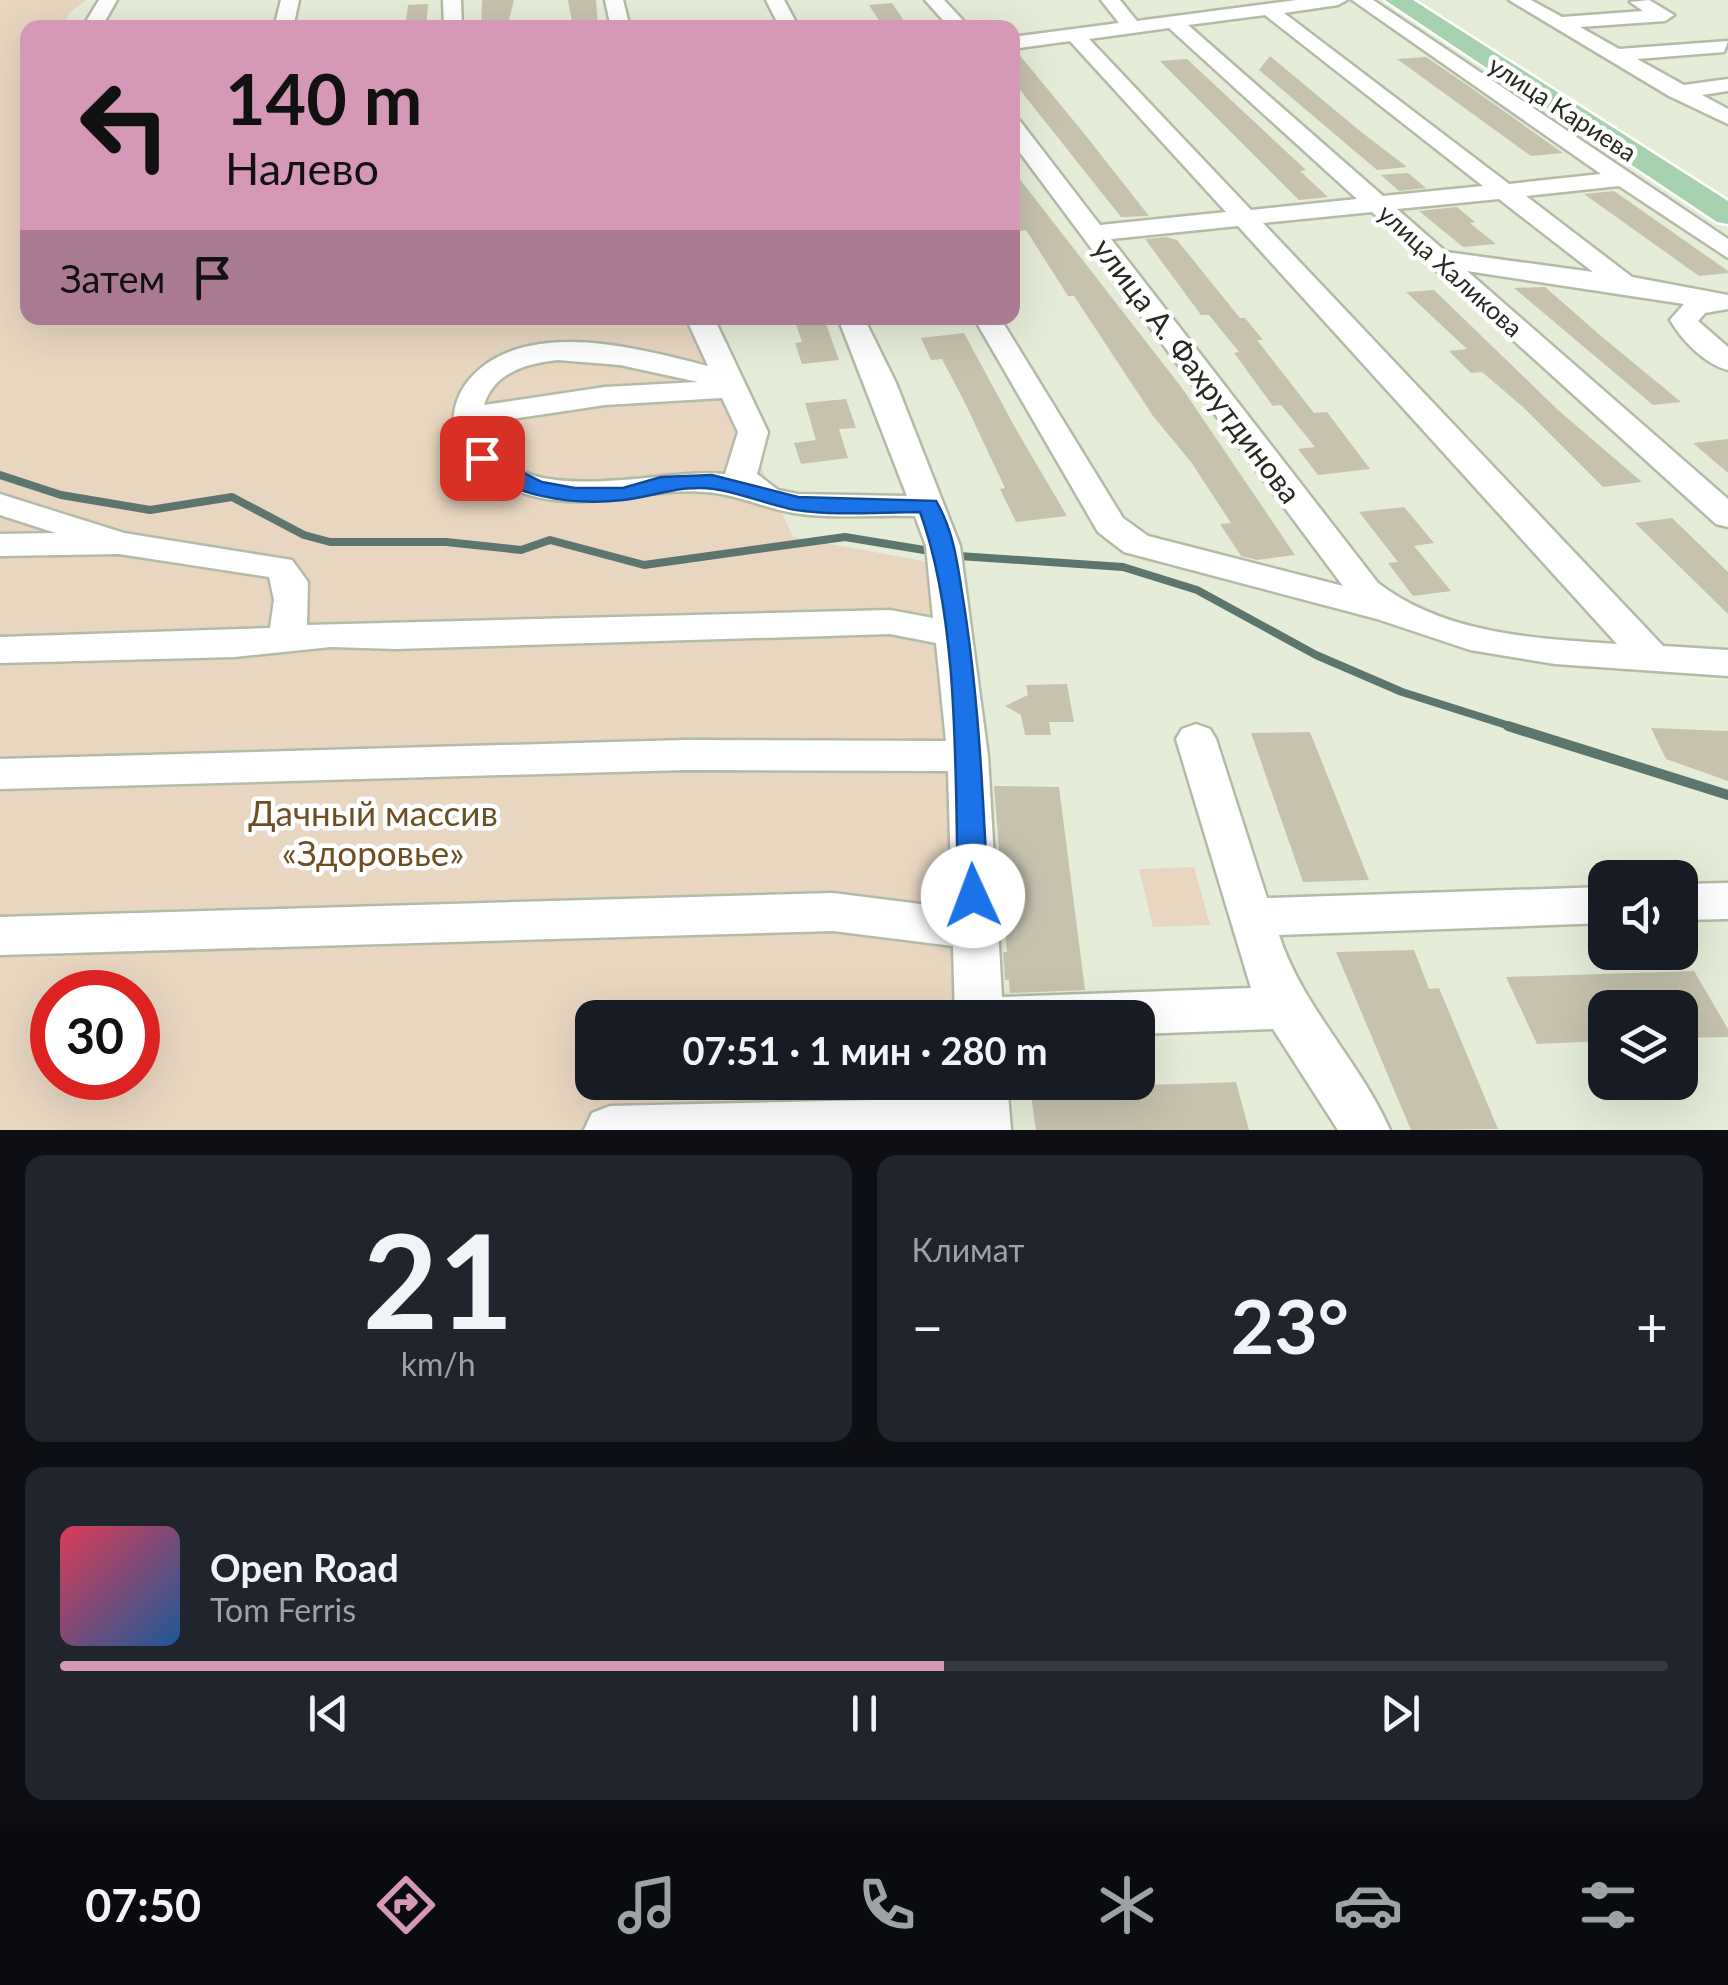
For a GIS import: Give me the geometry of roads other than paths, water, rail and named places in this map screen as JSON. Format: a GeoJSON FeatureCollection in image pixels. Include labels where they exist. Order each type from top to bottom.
{"type":"FeatureCollection","features":[{"type":"Feature","properties":{"kind":"main road","name":"улица Кариева"},"geometry":{"type":"LineString","coordinates":[[1397,0],[1728,216]]}},
{"type":"Feature","properties":{"kind":"street"},"geometry":{"type":"LineString","coordinates":[[934,0],[953,20]]}},
{"type":"Feature","properties":{"kind":"street"},"geometry":{"type":"LineString","coordinates":[[1110,0],[1133,28]]}},
{"type":"Feature","properties":{"kind":"street"},"geometry":{"type":"LineString","coordinates":[[1020,42],[1338,0]]}},
{"type":"Feature","properties":{"kind":"street"},"geometry":{"type":"LineString","coordinates":[[1361,0],[1728,250]]}},
{"type":"Feature","properties":{"kind":"street"},"geometry":{"type":"LineString","coordinates":[[1518,0],[1666,87],[1728,118]]}},
{"type":"Feature","properties":{"kind":"street"},"geometry":{"type":"LineString","coordinates":[[1639,2],[1726,46]]}},
{"type":"Feature","properties":{"kind":"street"},"geometry":{"type":"LineString","coordinates":[[1268,10],[1625,284]]}},
{"type":"Feature","properties":{"kind":"street","name":"улица Халикова"},"geometry":{"type":"LineString","coordinates":[[1174,23],[1439,259],[1715,493],[1728,517]]}},
{"type":"Feature","properties":{"kind":"street"},"geometry":{"type":"LineString","coordinates":[[1558,24],[1680,23]]}},
{"type":"Feature","properties":{"kind":"street"},"geometry":{"type":"LineString","coordinates":[[1075,35],[1652,658]]}},
{"type":"Feature","properties":{"kind":"street"},"geometry":{"type":"LineString","coordinates":[[1614,55],[1726,46]]}},
{"type":"Feature","properties":{"kind":"street"},"geometry":{"type":"LineString","coordinates":[[1666,87],[1700,76]]}},
{"type":"Feature","properties":{"kind":"street"},"geometry":{"type":"LineString","coordinates":[[1666,87],[1728,85]]}},
{"type":"Feature","properties":{"kind":"street","name":"улица А. Фахрутдинова"},"geometry":{"type":"LineString","coordinates":[[1020,136],[1366,590],[1389,610]]}},
{"type":"Feature","properties":{"kind":"street"},"geometry":{"type":"LineString","coordinates":[[1094,233],[1624,179]]}},
{"type":"Feature","properties":{"kind":"street"},"geometry":{"type":"LineString","coordinates":[[1439,259],[1625,284],[1720,302]]}},
{"type":"Feature","properties":{"kind":"street"},"geometry":{"type":"LineString","coordinates":[[1720,302],[1696,306],[1684,320],[1692,333],[1728,361]]}},
{"type":"Feature","properties":{"kind":"street"},"geometry":{"type":"LineString","coordinates":[[703,325],[753,432],[741,474],[749,488]]}},
{"type":"Feature","properties":{"kind":"street"},"geometry":{"type":"LineString","coordinates":[[854,325],[944,546],[968,756],[977,1000]]}},
{"type":"Feature","properties":{"kind":"street"},"geometry":{"type":"LineString","coordinates":[[991,325],[1119,534],[1158,551],[1389,610],[1419,624],[1533,649],[1728,664]]}},
{"type":"Feature","properties":{"kind":"street"},"geometry":{"type":"LineString","coordinates":[[731,385],[690,368],[601,354],[513,359],[489,376],[473,396],[466,417],[469,438],[482,458],[505,475],[537,487],[575,494],[624,494],[684,481],[749,488],[768,498],[798,504],[928,506]]}},
{"type":"Feature","properties":{"kind":"street"},"geometry":{"type":"LineString","coordinates":[[466,417],[606,396],[731,385]]}},
{"type":"Feature","properties":{"kind":"street"},"geometry":{"type":"LineString","coordinates":[[0,504],[119,544]]}},
{"type":"Feature","properties":{"kind":"street"},"geometry":{"type":"LineString","coordinates":[[0,545],[119,544],[280,568],[289,575],[292,586],[288,638]]}},
{"type":"Feature","properties":{"kind":"street"},"geometry":{"type":"LineString","coordinates":[[0,650],[890,622],[956,634]]}},
{"type":"Feature","properties":{"kind":"street"},"geometry":{"type":"LineString","coordinates":[[1196,739],[1250,917],[1284,1008],[1332,1064],[1353,1099],[1364,1130]]}},
{"type":"Feature","properties":{"kind":"street"},"geometry":{"type":"LineString","coordinates":[[0,774],[685,755],[968,756]]}},
{"type":"Feature","properties":{"kind":"street"},"geometry":{"type":"LineString","coordinates":[[1698,902],[1728,901]]}},
{"type":"Feature","properties":{"kind":"street"},"geometry":{"type":"LineString","coordinates":[[1250,917],[1588,906]]}},
{"type":"Feature","properties":{"kind":"street"},"geometry":{"type":"LineString","coordinates":[[0,936],[833,912],[910,918],[974,931]]}},
{"type":"Feature","properties":{"kind":"street"},"geometry":{"type":"LineString","coordinates":[[1155,1013],[1284,1008]]}},
{"type":"Feature","properties":{"kind":"street"},"geometry":{"type":"LineString","coordinates":[[610,1130],[984,1111]]}},
{"type":"Feature","properties":{"kind":"waterway"},"geometry":{"type":"LineString","coordinates":[[0,475],[61,495],[150,510],[232,497],[304,535],[330,542],[446,542],[521,550],[550,540],[644,565],[845,537],[924,550]]}},
{"type":"Feature","properties":{"kind":"waterway"},"geometry":{"type":"LineString","coordinates":[[959,556],[1123,567],[1197,590],[1316,655],[1402,692],[1516,728]]}},
{"type":"Feature","properties":{"kind":"waterway"},"geometry":{"type":"LineString","coordinates":[[1508,726],[1728,795]]}},
{"type":"Feature","properties":{"kind":"park label","name":"Дачный массив «Здоровье»"},"geometry":{"type":"Point","coordinates":[373,832]}}]}
